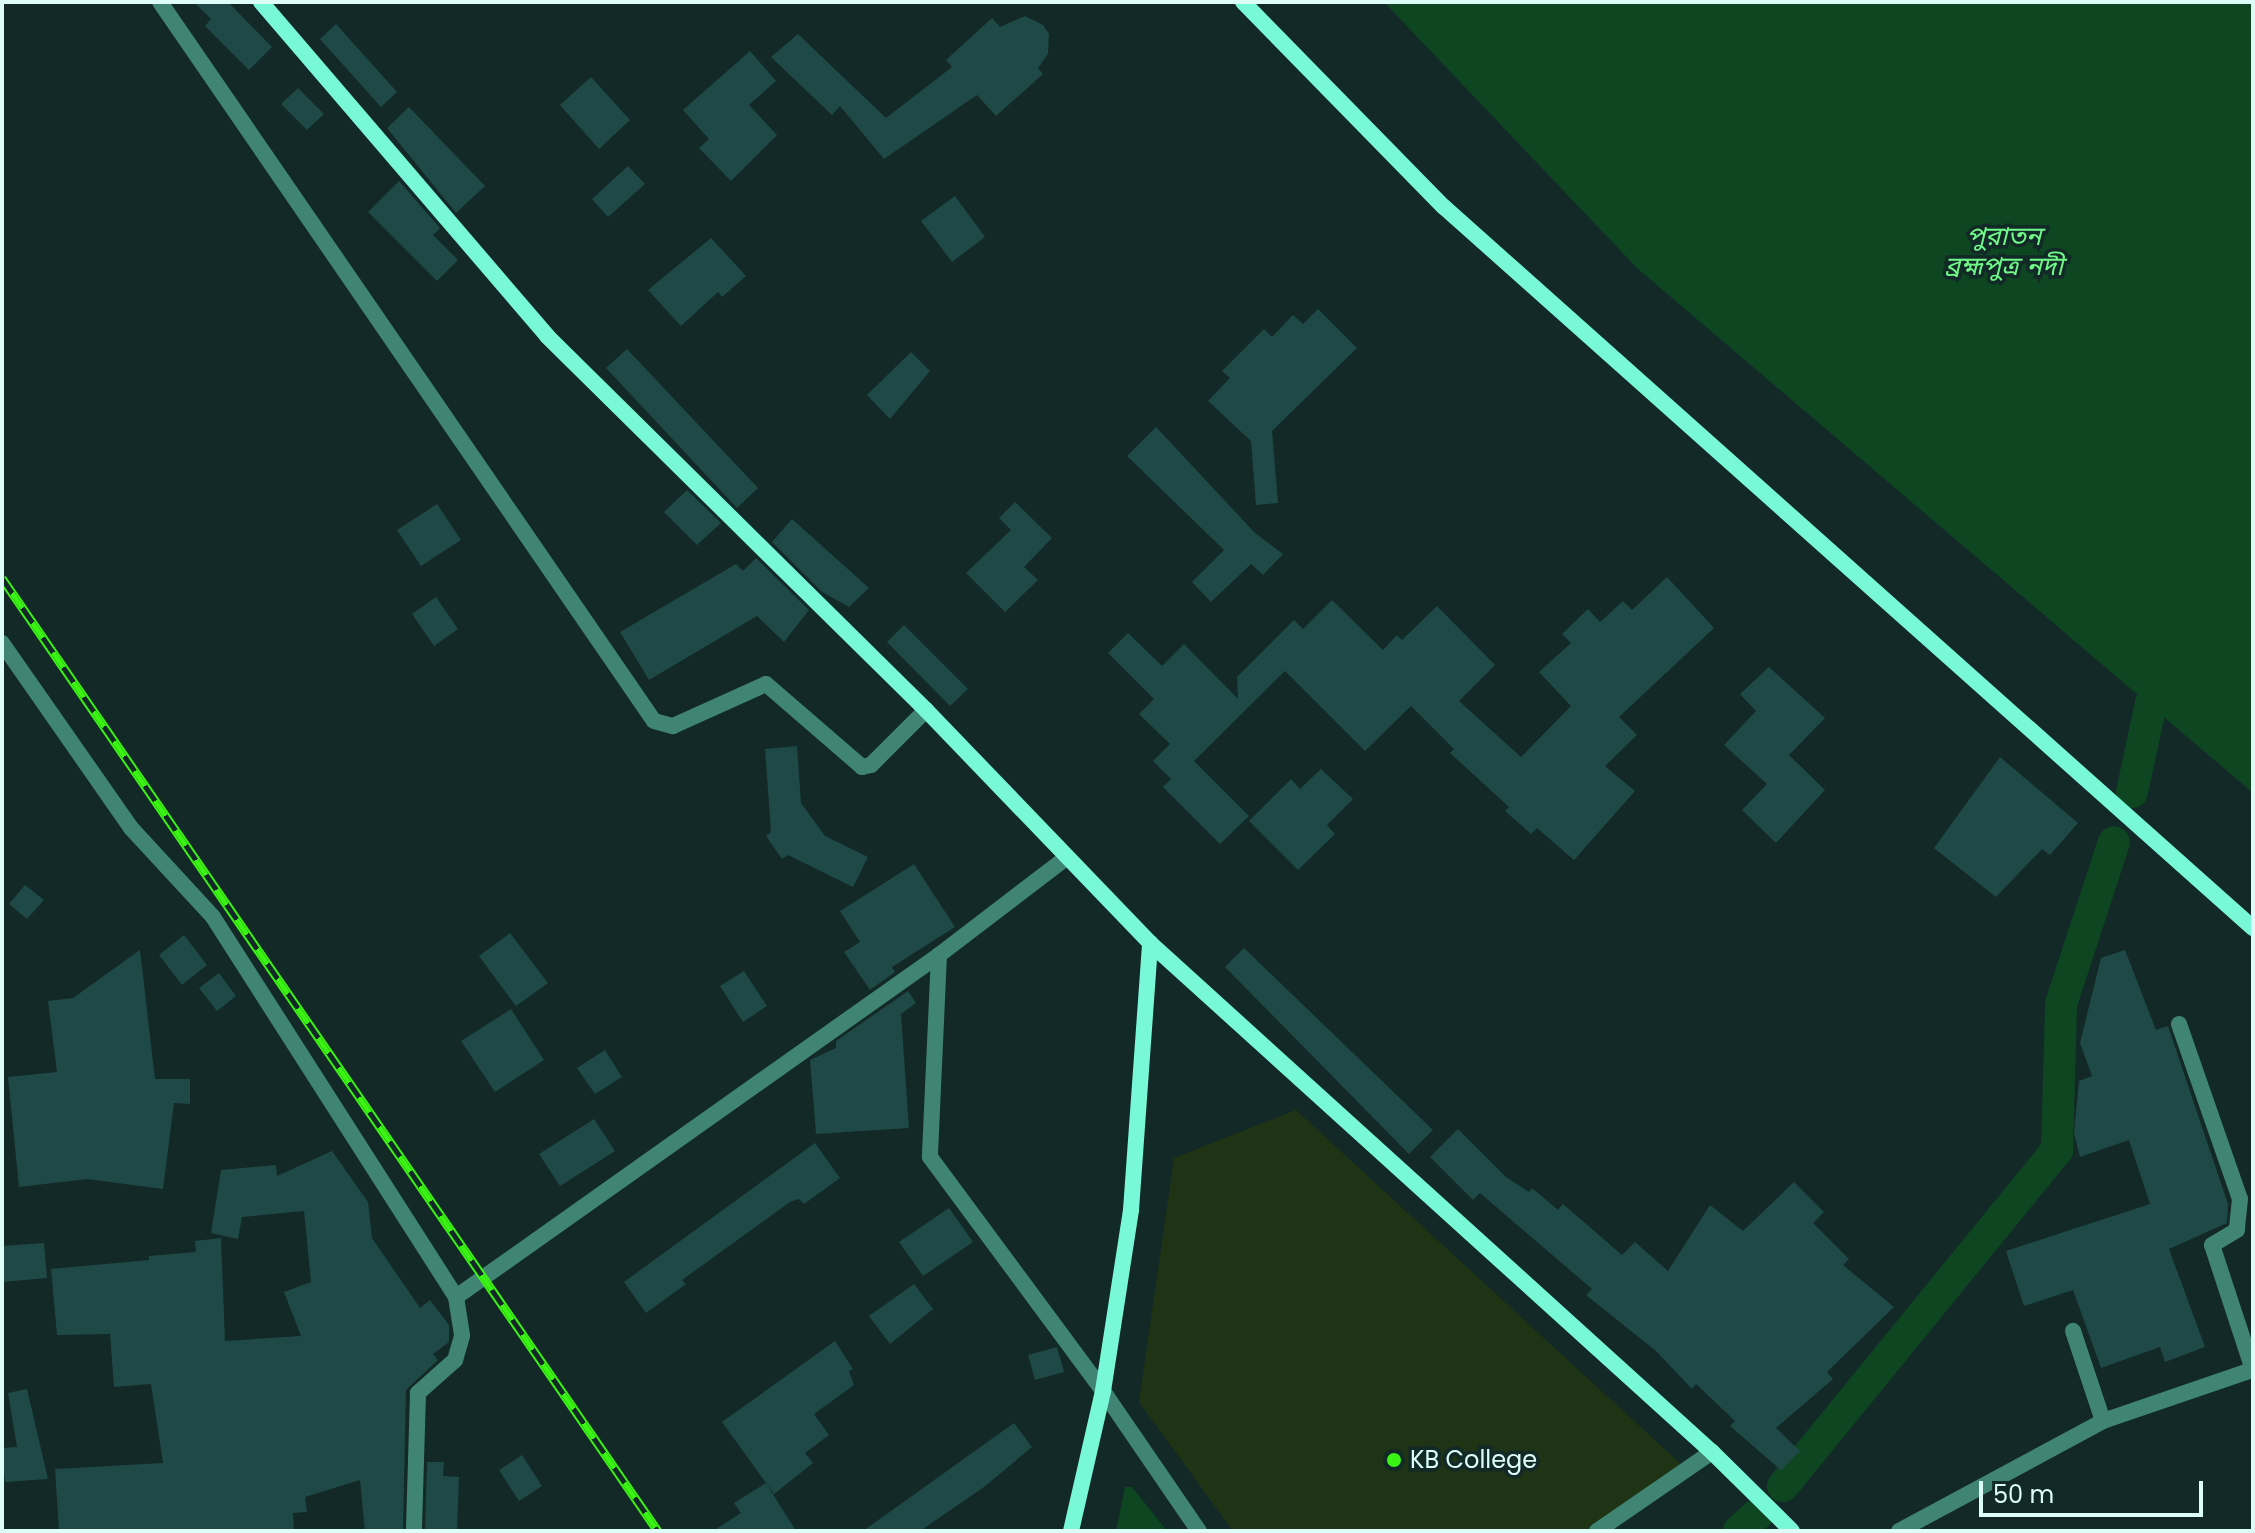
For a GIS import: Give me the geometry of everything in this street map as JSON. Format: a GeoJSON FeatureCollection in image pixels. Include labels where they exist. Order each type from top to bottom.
{"type":"FeatureCollection","features":[{"type":"Feature","properties":{"kind":"main road"},"geometry":{"type":"LineString","coordinates":[[261,2],[547,336],[926,710],[1150,943],[1712,1452],[1792,1531]]}},
{"type":"Feature","properties":{"kind":"main road"},"geometry":{"type":"LineString","coordinates":[[1243,2],[1444,207],[2253,928]]}},
{"type":"Feature","properties":{"kind":"main road"},"geometry":{"type":"LineString","coordinates":[[1071,1531],[1103,1391],[1131,1210],[1150,943]]}},
{"type":"Feature","properties":{"kind":"street"},"geometry":{"type":"LineString","coordinates":[[160,2],[654,721],[673,726],[766,684],[862,767],[871,765],[926,710]]}},
{"type":"Feature","properties":{"kind":"street"},"geometry":{"type":"LineString","coordinates":[[2,643],[131,828],[213,917],[456,1297],[462,1336],[455,1360],[418,1393],[414,1531]]}},
{"type":"Feature","properties":{"kind":"street"},"geometry":{"type":"LineString","coordinates":[[456,1297],[939,955],[1066,858]]}},
{"type":"Feature","properties":{"kind":"street"},"geometry":{"type":"LineString","coordinates":[[939,955],[930,1157],[1103,1391],[1199,1531]]}},
{"type":"Feature","properties":{"kind":"street"},"geometry":{"type":"LineString","coordinates":[[1899,1531],[2103,1421],[2252,1370],[2212,1245],[2237,1230],[2240,1199],[2179,1024]]}},
{"type":"Feature","properties":{"kind":"street"},"geometry":{"type":"LineString","coordinates":[[2073,1331],[2103,1421]]}},
{"type":"Feature","properties":{"kind":"street"},"geometry":{"type":"LineString","coordinates":[[1597,1531],[1712,1452]]}},
{"type":"Feature","properties":{"kind":"shaded area"},"geometry":{"type":"Polygon","coordinates":[[[1296,1110],[1682,1465],[1586,1531],[1233,1531],[1139,1402],[1174,1158],[1296,1110]]]}},
{"type":"Feature","properties":{"kind":"water","name":"পুরাতন ব্রহ্মপুত্র নদী"},"geometry":{"type":"Polygon","coordinates":[[[1384,2],[2253,2],[2253,793],[1637,268],[1384,2]]]}},
{"type":"Feature","properties":{"kind":"water"},"geometry":{"type":"Polygon","coordinates":[[[1125,1487],[1132,1487],[1167,1531],[1116,1531],[1125,1487]]]}},
{"type":"Feature","properties":{"kind":"building"},"geometry":{"type":"Polygon","coordinates":[[[194,2],[228,2],[272,47],[249,70],[205,26],[211,19],[194,2]]]}},
{"type":"Feature","properties":{"kind":"building"},"geometry":{"type":"Polygon","coordinates":[[[1025,16],[1043,25],[1049,34],[1048,54],[1038,68],[1043,74],[996,116],[977,95],[884,159],[840,106],[832,115],[771,57],[798,34],[886,118],[952,67],[946,60],[992,18],[1000,27],[1025,16]]]}},
{"type":"Feature","properties":{"kind":"building"},"geometry":{"type":"Polygon","coordinates":[[[336,24],[397,92],[381,107],[320,39],[336,24]]]}},
{"type":"Feature","properties":{"kind":"building"},"geometry":{"type":"Polygon","coordinates":[[[750,51],[776,81],[749,105],[777,135],[731,181],[699,148],[709,139],[683,110],[750,51]]]}},
{"type":"Feature","properties":{"kind":"building"},"geometry":{"type":"Polygon","coordinates":[[[591,77],[630,120],[599,149],[560,105],[591,77]]]}},
{"type":"Feature","properties":{"kind":"building"},"geometry":{"type":"Polygon","coordinates":[[[298,88],[324,114],[307,130],[281,104],[298,88]]]}},
{"type":"Feature","properties":{"kind":"building"},"geometry":{"type":"Polygon","coordinates":[[[409,107],[485,186],[456,213],[387,128],[409,107]]]}},
{"type":"Feature","properties":{"kind":"building"},"geometry":{"type":"Polygon","coordinates":[[[628,166],[645,184],[608,217],[592,199],[628,166]]]}},
{"type":"Feature","properties":{"kind":"building"},"geometry":{"type":"Polygon","coordinates":[[[399,181],[440,228],[433,235],[458,260],[437,281],[368,212],[399,181]]]}},
{"type":"Feature","properties":{"kind":"building"},"geometry":{"type":"Polygon","coordinates":[[[955,196],[985,237],[952,262],[921,221],[955,196]]]}},
{"type":"Feature","properties":{"kind":"building"},"geometry":{"type":"Polygon","coordinates":[[[711,238],[746,276],[722,297],[718,292],[681,326],[648,290],[711,238]]]}},
{"type":"Feature","properties":{"kind":"building"},"geometry":{"type":"Polygon","coordinates":[[[1318,309],[1357,348],[1272,431],[1278,503],[1256,505],[1251,441],[1208,401],[1230,378],[1222,371],[1264,329],[1272,337],[1293,315],[1303,324],[1318,309]]]}},
{"type":"Feature","properties":{"kind":"building"},"geometry":{"type":"Polygon","coordinates":[[[627,349],[758,488],[737,508],[606,368],[627,349]]]}},
{"type":"Feature","properties":{"kind":"building"},"geometry":{"type":"Polygon","coordinates":[[[911,352],[930,371],[890,419],[867,395],[911,352]]]}},
{"type":"Feature","properties":{"kind":"building"},"geometry":{"type":"Polygon","coordinates":[[[1156,427],[1255,533],[1283,554],[1263,575],[1251,564],[1211,602],[1192,582],[1224,550],[1127,456],[1156,427]]]}},
{"type":"Feature","properties":{"kind":"building"},"geometry":{"type":"Polygon","coordinates":[[[687,490],[721,523],[697,545],[664,512],[687,490]]]}},
{"type":"Feature","properties":{"kind":"building"},"geometry":{"type":"Polygon","coordinates":[[[1015,502],[1052,538],[1024,567],[1038,580],[1005,612],[966,573],[1011,530],[999,518],[1015,502]]]}},
{"type":"Feature","properties":{"kind":"building"},"geometry":{"type":"Polygon","coordinates":[[[437,504],[461,540],[421,566],[397,530],[437,504]]]}},
{"type":"Feature","properties":{"kind":"building"},"geometry":{"type":"Polygon","coordinates":[[[792,519],[869,588],[849,607],[822,592],[772,542],[792,519]]]}},
{"type":"Feature","properties":{"kind":"building"},"geometry":{"type":"Polygon","coordinates":[[[756,558],[809,610],[784,642],[757,616],[649,680],[620,632],[736,564],[743,571],[756,558]]]}},
{"type":"Feature","properties":{"kind":"building"},"geometry":{"type":"Polygon","coordinates":[[[1667,577],[1714,628],[1619,717],[1637,735],[1605,766],[1635,791],[1574,860],[1537,828],[1531,834],[1505,811],[1509,807],[1450,753],[1454,749],[1411,706],[1365,751],[1285,671],[1194,761],[1249,816],[1220,844],[1163,787],[1171,779],[1153,761],[1170,744],[1139,714],[1154,699],[1108,653],[1128,633],[1162,666],[1184,644],[1238,699],[1237,677],[1294,620],[1303,629],[1332,600],[1383,650],[1397,635],[1402,640],[1437,606],[1495,665],[1459,701],[1521,757],[1571,706],[1539,672],[1571,643],[1562,634],[1588,609],[1600,622],[1623,601],[1632,610],[1667,577]]]}},
{"type":"Feature","properties":{"kind":"building"},"geometry":{"type":"Polygon","coordinates":[[[436,597],[458,629],[434,646],[412,614],[436,597]]]}},
{"type":"Feature","properties":{"kind":"building"},"geometry":{"type":"Polygon","coordinates":[[[904,625],[968,689],[950,706],[887,642],[904,625]]]}},
{"type":"Feature","properties":{"kind":"building"},"geometry":{"type":"Polygon","coordinates":[[[1769,667],[1825,718],[1789,755],[1825,790],[1776,843],[1742,810],[1767,784],[1724,745],[1756,711],[1740,694],[1769,667]]]}},
{"type":"Feature","properties":{"kind":"building"},"geometry":{"type":"Polygon","coordinates":[[[797,746],[801,803],[825,836],[868,857],[853,887],[788,855],[782,859],[766,836],[771,832],[765,749],[797,746]]]}},
{"type":"Feature","properties":{"kind":"building"},"geometry":{"type":"Polygon","coordinates":[[[2000,757],[2078,823],[2050,855],[2042,849],[1996,897],[1934,848],[2000,757]]]}},
{"type":"Feature","properties":{"kind":"building"},"geometry":{"type":"Polygon","coordinates":[[[1321,769],[1353,799],[1327,825],[1335,834],[1298,870],[1249,821],[1291,779],[1300,789],[1321,769]]]}},
{"type":"Feature","properties":{"kind":"building"},"geometry":{"type":"Polygon","coordinates":[[[914,864],[955,927],[892,967],[895,972],[870,990],[844,952],[860,942],[840,911],[914,864]]]}},
{"type":"Feature","properties":{"kind":"building"},"geometry":{"type":"Polygon","coordinates":[[[25,885],[44,900],[27,919],[9,904],[25,885]]]}},
{"type":"Feature","properties":{"kind":"building"},"geometry":{"type":"Polygon","coordinates":[[[510,933],[548,983],[516,1006],[479,956],[510,933]]]}},
{"type":"Feature","properties":{"kind":"building"},"geometry":{"type":"Polygon","coordinates":[[[184,935],[207,965],[182,985],[159,955],[184,935]]]}},
{"type":"Feature","properties":{"kind":"building"},"geometry":{"type":"Polygon","coordinates":[[[1244,948],[1433,1130],[1409,1154],[1225,967],[1244,948]]]}},
{"type":"Feature","properties":{"kind":"building"},"geometry":{"type":"Polygon","coordinates":[[[140,950],[155,1079],[190,1079],[190,1104],[174,1103],[163,1189],[87,1179],[19,1187],[8,1077],[57,1072],[48,1001],[73,998],[140,950]]]}},
{"type":"Feature","properties":{"kind":"building"},"geometry":{"type":"Polygon","coordinates":[[[2125,950],[2156,1030],[2168,1026],[2228,1204],[2227,1223],[2169,1249],[2205,1347],[2165,1362],[2160,1347],[2101,1368],[2073,1290],[2024,1306],[2006,1251],[2150,1204],[2129,1140],[2080,1157],[2074,1133],[2079,1081],[2092,1076],[2080,1043],[2101,958],[2125,950]]]}},
{"type":"Feature","properties":{"kind":"building"},"geometry":{"type":"Polygon","coordinates":[[[744,971],[767,1006],[743,1022],[720,986],[744,971]]]}},
{"type":"Feature","properties":{"kind":"building"},"geometry":{"type":"Polygon","coordinates":[[[219,973],[236,996],[217,1011],[199,988],[219,973]]]}},
{"type":"Feature","properties":{"kind":"building"},"geometry":{"type":"Polygon","coordinates":[[[908,991],[916,1003],[901,1014],[909,1128],[816,1134],[810,1060],[836,1048],[836,1041],[908,991]]]}},
{"type":"Feature","properties":{"kind":"building"},"geometry":{"type":"Polygon","coordinates":[[[511,1009],[544,1060],[495,1092],[461,1041],[511,1009]]]}},
{"type":"Feature","properties":{"kind":"building"},"geometry":{"type":"Polygon","coordinates":[[[605,1050],[622,1077],[595,1094],[577,1068],[605,1050]]]}},
{"type":"Feature","properties":{"kind":"building"},"geometry":{"type":"Polygon","coordinates":[[[594,1119],[615,1151],[560,1186],[539,1154],[594,1119]]]}},
{"type":"Feature","properties":{"kind":"building"},"geometry":{"type":"Polygon","coordinates":[[[1458,1129],[1506,1177],[1529,1192],[1532,1188],[1558,1210],[1563,1204],[1622,1255],[1635,1242],[1668,1271],[1710,1205],[1743,1231],[1794,1182],[1824,1212],[1813,1223],[1849,1259],[1843,1265],[1894,1307],[1827,1372],[1833,1379],[1776,1428],[1800,1451],[1781,1470],[1730,1426],[1735,1421],[1696,1384],[1692,1389],[1656,1351],[1586,1295],[1592,1289],[1480,1193],[1473,1200],[1430,1157],[1458,1129]]]}},
{"type":"Feature","properties":{"kind":"building"},"geometry":{"type":"Polygon","coordinates":[[[815,1143],[840,1178],[804,1204],[799,1199],[790,1202],[682,1280],[686,1284],[646,1313],[624,1282],[815,1143]]]}},
{"type":"Feature","properties":{"kind":"building"},"geometry":{"type":"Polygon","coordinates":[[[332,1151],[368,1202],[372,1238],[420,1308],[430,1300],[449,1325],[449,1342],[433,1354],[438,1360],[406,1390],[403,1531],[365,1531],[360,1480],[305,1497],[307,1512],[293,1513],[294,1531],[59,1531],[55,1469],[163,1463],[151,1384],[114,1387],[110,1334],[57,1335],[51,1269],[149,1260],[149,1256],[196,1252],[195,1241],[221,1238],[225,1341],[301,1336],[284,1292],[311,1282],[304,1211],[242,1217],[238,1239],[211,1233],[221,1170],[276,1165],[277,1176],[332,1151]]]}},
{"type":"Feature","properties":{"kind":"building"},"geometry":{"type":"Polygon","coordinates":[[[949,1208],[973,1242],[923,1276],[899,1242],[949,1208]]]}},
{"type":"Feature","properties":{"kind":"building"},"geometry":{"type":"Polygon","coordinates":[[[44,1243],[47,1278],[2,1282],[2,1246],[44,1243]]]}},
{"type":"Feature","properties":{"kind":"building"},"geometry":{"type":"Polygon","coordinates":[[[914,1284],[933,1309],[890,1344],[869,1316],[914,1284]]]}},
{"type":"Feature","properties":{"kind":"building"},"geometry":{"type":"Polygon","coordinates":[[[835,1341],[853,1369],[849,1371],[854,1385],[814,1414],[829,1435],[805,1453],[813,1463],[774,1494],[722,1422],[835,1341]]]}},
{"type":"Feature","properties":{"kind":"building"},"geometry":{"type":"Polygon","coordinates":[[[1057,1347],[1064,1372],[1035,1380],[1028,1355],[1057,1347]]]}},
{"type":"Feature","properties":{"kind":"building"},"geometry":{"type":"Polygon","coordinates":[[[27,1389],[48,1479],[5,1482],[2,1448],[17,1447],[8,1393],[27,1389]]]}},
{"type":"Feature","properties":{"kind":"building"},"geometry":{"type":"Polygon","coordinates":[[[1014,1423],[1032,1447],[984,1487],[920,1531],[863,1531],[1014,1423]]]}},
{"type":"Feature","properties":{"kind":"building"},"geometry":{"type":"Polygon","coordinates":[[[522,1455],[542,1486],[519,1501],[499,1470],[522,1455]]]}},
{"type":"Feature","properties":{"kind":"building"},"geometry":{"type":"Polygon","coordinates":[[[427,1462],[444,1462],[443,1476],[459,1477],[457,1531],[425,1531],[427,1462]]]}},
{"type":"Feature","properties":{"kind":"building"},"geometry":{"type":"Polygon","coordinates":[[[766,1483],[796,1531],[713,1531],[741,1513],[734,1503],[766,1483]]]}},
{"type":"Feature","properties":{"kind":"waterway"},"geometry":{"type":"LineString","coordinates":[[2132,792],[2151,703],[2168,665]]}},
{"type":"Feature","properties":{"kind":"waterway"},"geometry":{"type":"LineString","coordinates":[[1783,1486],[2057,1150],[2061,1004],[2114,842]]}},
{"type":"Feature","properties":{"kind":"waterway"},"geometry":{"type":"LineString","coordinates":[[1739,1531],[1757,1515]]}},
{"type":"Feature","properties":{"kind":"railway"},"geometry":{"type":"LineString","coordinates":[[2,578],[658,1531]]}},
{"type":"Feature","properties":{"kind":"place","name":"KB College"},"geometry":{"type":"Point","coordinates":[1394,1460]}}]}
